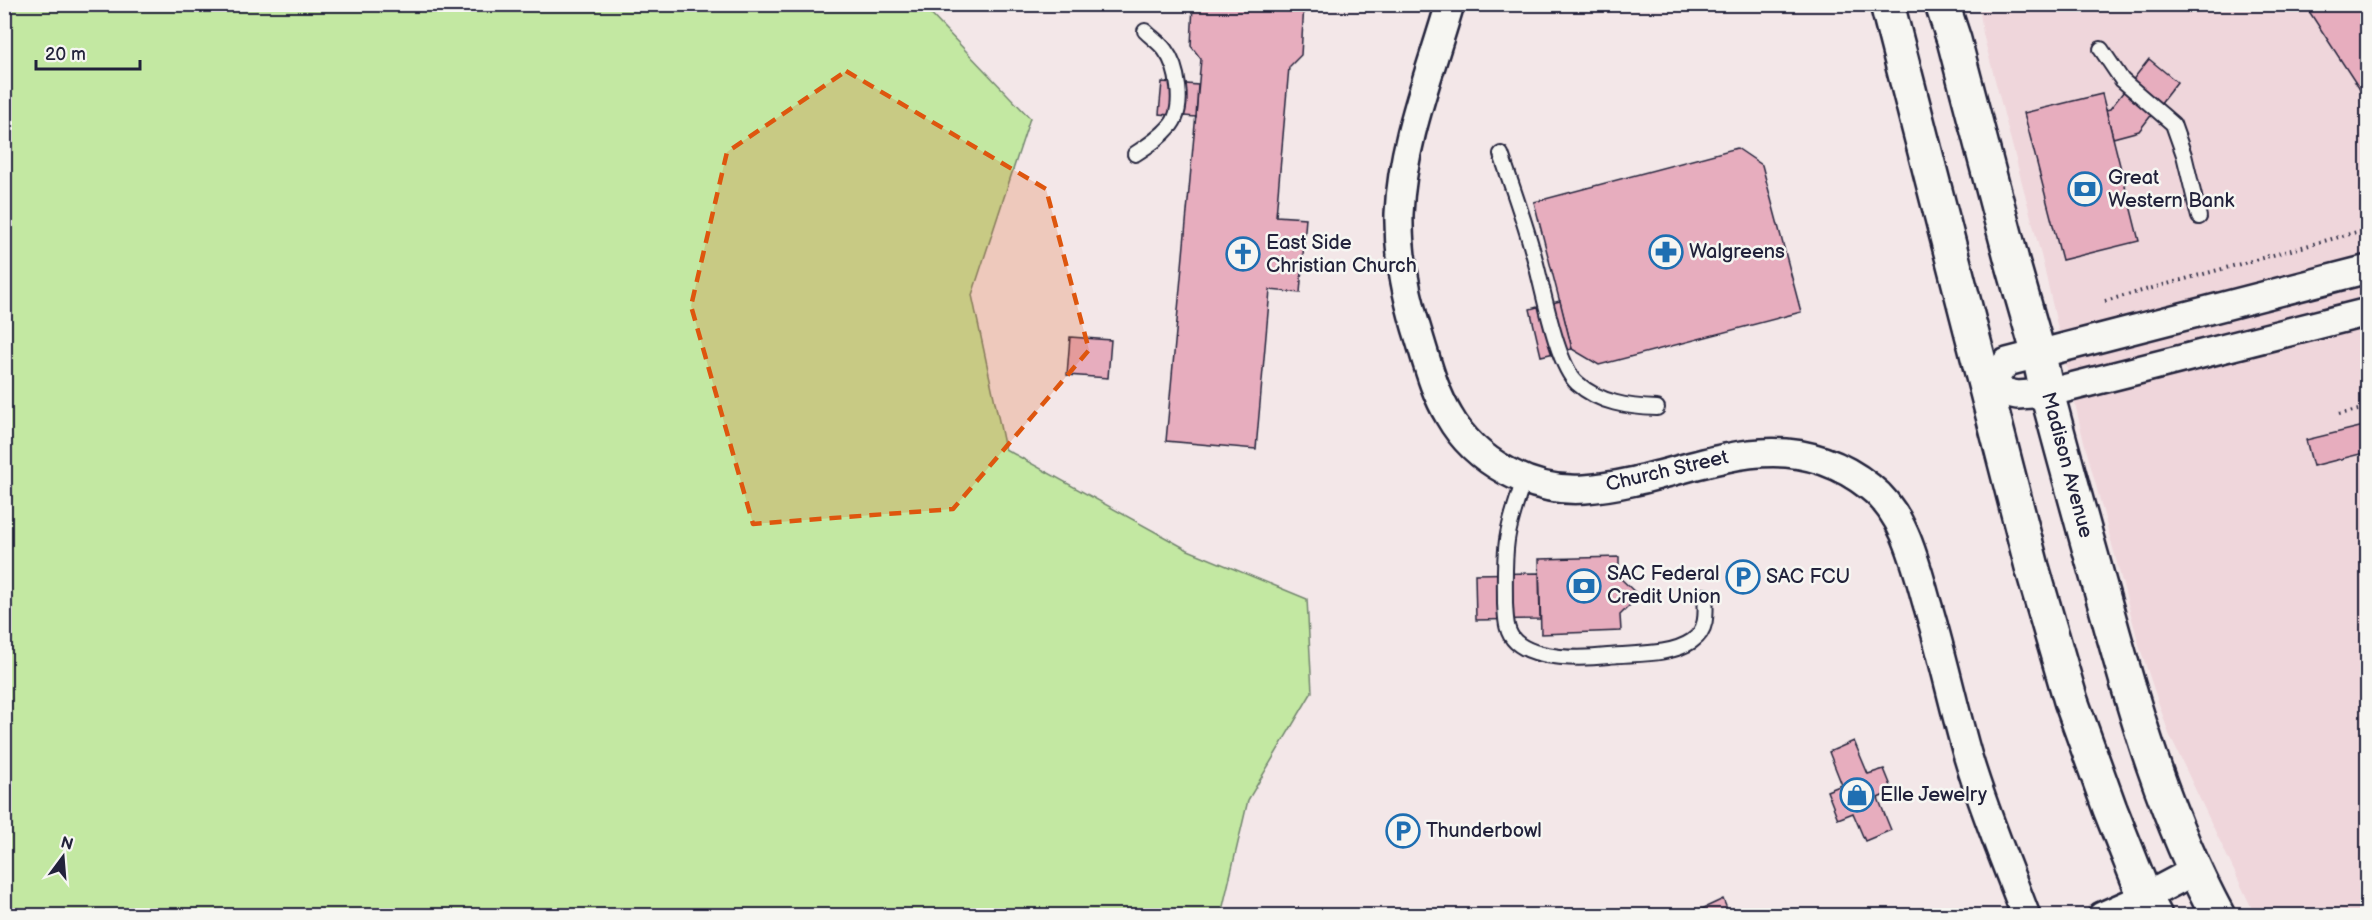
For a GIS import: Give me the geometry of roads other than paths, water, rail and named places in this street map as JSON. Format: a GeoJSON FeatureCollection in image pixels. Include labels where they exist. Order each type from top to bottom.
{"type":"FeatureCollection","features":[{"type":"Feature","properties":{"kind":"main road"},"geometry":{"type":"LineString","coordinates":[[1887,4],[2032,567],[2071,701],[2110,809],[2150,906]]}},
{"type":"Feature","properties":{"kind":"main road","name":"Madison Avenue"},"geometry":{"type":"LineString","coordinates":[[1942,4],[1954,40],[2119,656],[2144,736],[2194,871],[2218,915]]}},
{"type":"Feature","properties":{"kind":"street","name":"Church Street"},"geometry":{"type":"LineString","coordinates":[[1450,4],[1411,135],[1403,175],[1399,216],[1401,260],[1411,313],[1433,381],[1449,418],[1478,452],[1513,475],[1549,488],[1582,490],[1608,486],[1737,454],[1773,451],[1808,457],[1844,469],[1873,488],[1895,515],[1912,553],[1944,659],[1968,756],[1992,828],[2026,915]]}},
{"type":"Feature","properties":{"kind":"street"},"geometry":{"type":"LineString","coordinates":[[2367,269],[2007,362],[1986,388],[2017,395],[2047,393],[2367,312]]}},
{"type":"Feature","properties":{"kind":"street"},"geometry":{"type":"LineString","coordinates":[[2102,915],[2150,906],[2194,871]]}},
{"type":"Feature","properties":{"kind":"lane"},"geometry":{"type":"LineString","coordinates":[[1135,154],[1155,141],[1173,123],[1179,99],[1176,71],[1165,50],[1145,31]]}},
{"type":"Feature","properties":{"kind":"lane"},"geometry":{"type":"LineString","coordinates":[[2101,49],[2122,80],[2173,124],[2184,155],[2199,217]]}},
{"type":"Feature","properties":{"kind":"lane"},"geometry":{"type":"LineString","coordinates":[[1501,154],[1533,250],[1563,362],[1574,380],[1589,393],[1632,407],[1657,408]]}},
{"type":"Feature","properties":{"kind":"lane"},"geometry":{"type":"LineString","coordinates":[[1524,479],[1510,524],[1504,565],[1506,626],[1513,640],[1526,650],[1544,655],[1594,657],[1673,649],[1693,641],[1703,629],[1707,614],[1705,596]]}},
{"type":"Feature","properties":{"kind":"place","name":"Great Western Bank"},"geometry":{"type":"Point","coordinates":[2085,189]}},
{"type":"Feature","properties":{"kind":"place","name":"Walgreens"},"geometry":{"type":"Point","coordinates":[1666,252]}},
{"type":"Feature","properties":{"kind":"place","name":"East Side Christian Church"},"geometry":{"type":"Point","coordinates":[1243,254]}},
{"type":"Feature","properties":{"kind":"place","name":"SAC FCU"},"geometry":{"type":"Point","coordinates":[1743,577]}},
{"type":"Feature","properties":{"kind":"place","name":"SAC Federal Credit Union"},"geometry":{"type":"Point","coordinates":[1584,586]}},
{"type":"Feature","properties":{"kind":"place","name":"Elle Jewelry"},"geometry":{"type":"Point","coordinates":[1857,795]}},
{"type":"Feature","properties":{"kind":"place","name":"Thunderbowl"},"geometry":{"type":"Point","coordinates":[1403,831]}}]}
